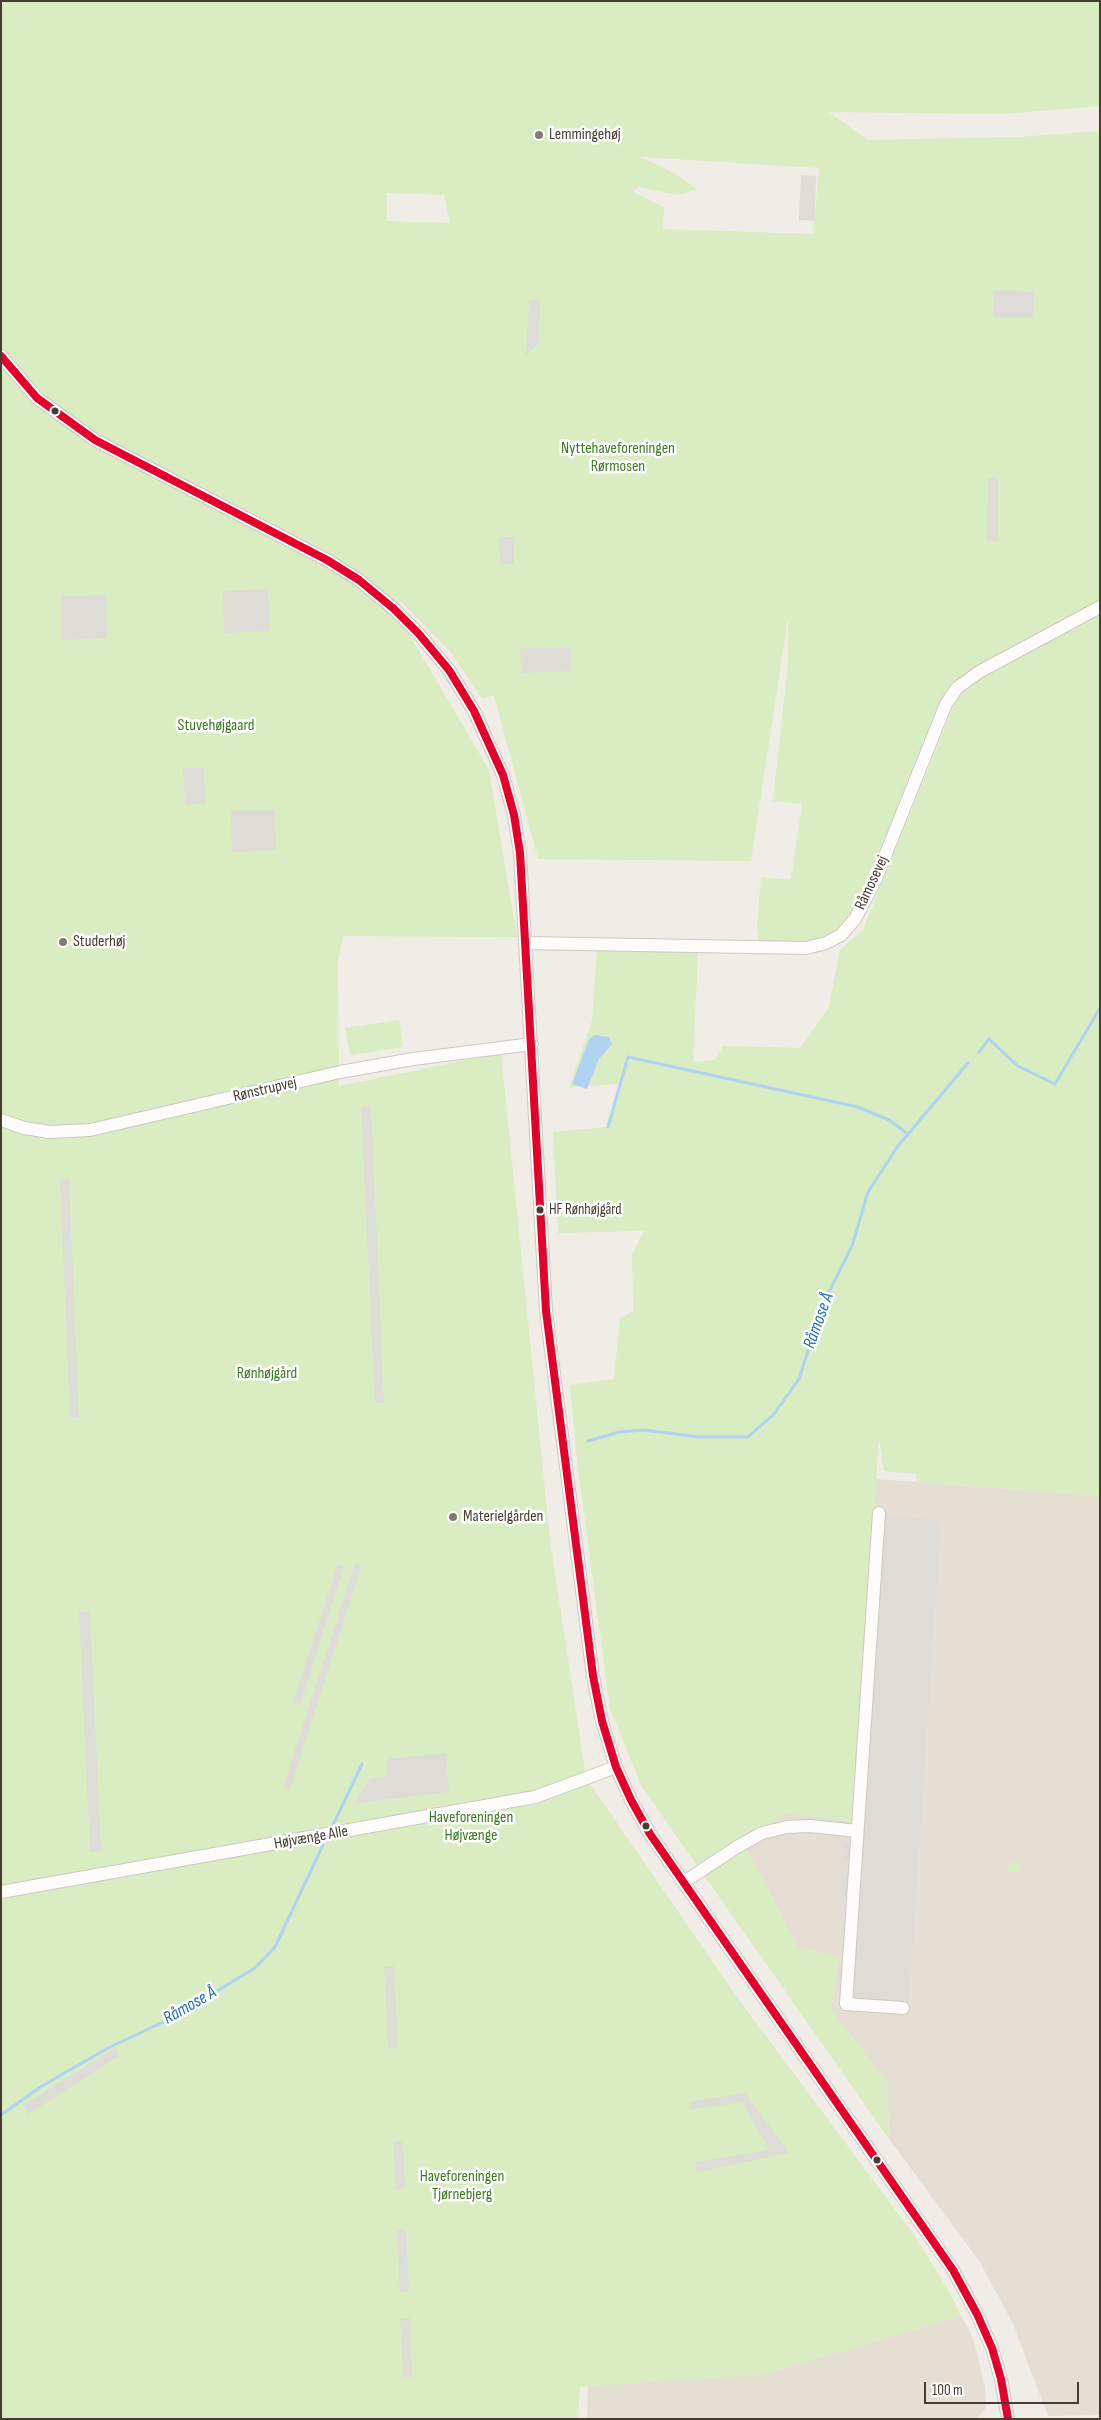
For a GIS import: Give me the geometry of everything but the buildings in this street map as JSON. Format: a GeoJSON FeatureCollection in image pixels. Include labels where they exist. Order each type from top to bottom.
{"type":"FeatureCollection","features":[{"type":"Feature","properties":{"kind":"street"},"geometry":{"type":"LineString","coordinates":[[1,356],[37,398],[73,425],[104,444],[328,560],[366,586],[394,609],[418,633],[449,670],[474,711],[503,775],[514,815],[520,853],[547,1320],[593,1676],[602,1720],[616,1767],[631,1800],[650,1834],[953,2270],[978,2314],[992,2347],[1001,2379],[1008,2419]]}},
{"type":"Feature","properties":{"kind":"street","name":"Råmosevej"},"geometry":{"type":"LineString","coordinates":[[526,944],[806,948],[826,943],[841,935],[855,919],[875,881],[946,704],[957,688],[978,672],[1100,607]]}},
{"type":"Feature","properties":{"kind":"street","name":"Rønstrupvej"},"geometry":{"type":"LineString","coordinates":[[1,1120],[24,1128],[50,1132],[90,1130],[340,1072],[532,1044]]}},
{"type":"Feature","properties":{"kind":"street"},"geometry":{"type":"LineString","coordinates":[[879,1513],[846,2004],[903,2008]]}},
{"type":"Feature","properties":{"kind":"street","name":"Højvænge Alle"},"geometry":{"type":"LineString","coordinates":[[1,1892],[535,1797],[616,1767]]}},
{"type":"Feature","properties":{"kind":"street"},"geometry":{"type":"LineString","coordinates":[[684,1882],[762,1833],[787,1827],[810,1826],[857,1831]]}},
{"type":"Feature","properties":{"kind":"shaded area"},"geometry":{"type":"Polygon","coordinates":[[[801,175],[816,176],[815,221],[799,220],[801,175]]]}},
{"type":"Feature","properties":{"kind":"shaded area"},"geometry":{"type":"Polygon","coordinates":[[[994,290],[1034,292],[1033,318],[993,317],[994,290]]]}},
{"type":"Feature","properties":{"kind":"shaded area"},"geometry":{"type":"Polygon","coordinates":[[[540,299],[539,343],[526,355],[529,301],[540,299]]]}},
{"type":"Feature","properties":{"kind":"shaded area"},"geometry":{"type":"Polygon","coordinates":[[[988,478],[998,478],[998,541],[987,541],[988,478]]]}},
{"type":"Feature","properties":{"kind":"shaded area"},"geometry":{"type":"Polygon","coordinates":[[[499,537],[514,537],[514,564],[500,564],[499,537]]]}},
{"type":"Feature","properties":{"kind":"shaded area"},"geometry":{"type":"Polygon","coordinates":[[[268,589],[270,631],[224,633],[223,591],[268,589]]]}},
{"type":"Feature","properties":{"kind":"shaded area"},"geometry":{"type":"Polygon","coordinates":[[[106,595],[107,638],[62,640],[61,596],[106,595]]]}},
{"type":"Feature","properties":{"kind":"shaded area"},"geometry":{"type":"Polygon","coordinates":[[[520,648],[571,648],[571,671],[521,673],[520,648]]]}},
{"type":"Feature","properties":{"kind":"shaded area"},"geometry":{"type":"Polygon","coordinates":[[[183,768],[204,768],[205,804],[185,805],[183,768]]]}},
{"type":"Feature","properties":{"kind":"shaded area"},"geometry":{"type":"Polygon","coordinates":[[[275,810],[276,850],[232,852],[231,811],[275,810]]]}},
{"type":"Feature","properties":{"kind":"shaded area"},"geometry":{"type":"Polygon","coordinates":[[[371,1106],[384,1403],[375,1403],[361,1107],[371,1106]]]}},
{"type":"Feature","properties":{"kind":"shaded area"},"geometry":{"type":"Polygon","coordinates":[[[60,1179],[69,1179],[79,1417],[70,1417],[60,1179]]]}},
{"type":"Feature","properties":{"kind":"shaded area"},"geometry":{"type":"Polygon","coordinates":[[[876,1479],[1100,1496],[1100,2415],[1048,2416],[1013,2324],[980,2262],[889,2139],[887,2082],[831,2010],[839,1956],[798,1948],[743,1842],[786,1813],[851,1821],[876,1479]]]}},
{"type":"Feature","properties":{"kind":"shaded area"},"geometry":{"type":"Polygon","coordinates":[[[884,1516],[941,1520],[909,2003],[853,1999],[884,1516]]]}},
{"type":"Feature","properties":{"kind":"shaded area"},"geometry":{"type":"Polygon","coordinates":[[[338,1564],[344,1566],[300,1705],[293,1703],[338,1564]]]}},
{"type":"Feature","properties":{"kind":"shaded area"},"geometry":{"type":"Polygon","coordinates":[[[355,1564],[361,1566],[290,1790],[283,1788],[355,1564]]]}},
{"type":"Feature","properties":{"kind":"shaded area"},"geometry":{"type":"Polygon","coordinates":[[[79,1612],[90,1612],[101,1851],[90,1852],[79,1612]]]}},
{"type":"Feature","properties":{"kind":"shaded area"},"geometry":{"type":"Polygon","coordinates":[[[446,1753],[449,1792],[355,1803],[370,1778],[386,1777],[388,1759],[446,1753]]]}},
{"type":"Feature","properties":{"kind":"shaded area"},"geometry":{"type":"Polygon","coordinates":[[[844,1844],[852,1845],[851,1861],[843,1861],[844,1844]]]}},
{"type":"Feature","properties":{"kind":"shaded area"},"geometry":{"type":"Polygon","coordinates":[[[842,1874],[850,1874],[849,1897],[840,1896],[842,1874]]]}},
{"type":"Feature","properties":{"kind":"shaded area"},"geometry":{"type":"Polygon","coordinates":[[[394,1966],[398,2048],[388,2049],[384,1967],[394,1966]]]}},
{"type":"Feature","properties":{"kind":"shaded area"},"geometry":{"type":"Polygon","coordinates":[[[115,2048],[119,2056],[28,2114],[23,2105],[115,2048]]]}},
{"type":"Feature","properties":{"kind":"shaded area"},"geometry":{"type":"Polygon","coordinates":[[[745,2093],[789,2153],[697,2172],[695,2162],[770,2150],[741,2102],[690,2110],[689,2102],[745,2093]]]}},
{"type":"Feature","properties":{"kind":"shaded area"},"geometry":{"type":"Polygon","coordinates":[[[403,2141],[405,2188],[396,2190],[393,2142],[403,2141]]]}},
{"type":"Feature","properties":{"kind":"shaded area"},"geometry":{"type":"Polygon","coordinates":[[[397,2230],[406,2230],[409,2291],[400,2292],[397,2230]]]}},
{"type":"Feature","properties":{"kind":"shaded area"},"geometry":{"type":"Polygon","coordinates":[[[961,2316],[969,2329],[976,2349],[985,2387],[986,2408],[976,2419],[587,2419],[588,2386],[765,2374],[961,2316]]]}},
{"type":"Feature","properties":{"kind":"shaded area"},"geometry":{"type":"Polygon","coordinates":[[[410,2318],[412,2377],[403,2377],[400,2319],[410,2318]]]}},
{"type":"Feature","properties":{"kind":"green space"},"geometry":{"type":"Polygon","coordinates":[[[1,1],[1100,1],[1100,106],[1002,114],[829,112],[868,140],[1019,137],[1100,131],[1100,600],[953,686],[851,917],[826,939],[804,943],[759,941],[757,928],[761,877],[791,880],[802,804],[773,801],[788,663],[788,617],[751,861],[538,859],[494,695],[482,699],[451,652],[398,599],[411,637],[489,770],[517,937],[343,936],[338,961],[339,1086],[501,1053],[550,1540],[586,1778],[739,2000],[914,2235],[947,2288],[961,2316],[765,2374],[580,2387],[578,2419],[1,2419],[1,1]],[[641,157],[672,172],[697,189],[677,195],[639,187],[632,191],[664,207],[663,229],[813,234],[819,168],[641,157]],[[387,193],[387,221],[450,223],[444,195],[387,193]]]}},
{"type":"Feature","properties":{"kind":"green space"},"geometry":{"type":"Polygon","coordinates":[[[1100,615],[1100,1496],[917,1482],[916,1474],[884,1471],[879,1439],[851,1821],[786,1813],[743,1842],[798,1948],[839,1956],[831,2010],[887,2082],[889,2139],[642,1787],[610,1709],[577,1460],[570,1385],[614,1379],[620,1318],[633,1311],[632,1255],[644,1231],[558,1233],[553,1132],[607,1127],[620,1084],[569,1087],[592,1021],[597,951],[698,952],[693,1062],[715,1060],[723,1046],[800,1048],[829,1007],[840,950],[863,930],[955,703],[963,693],[984,676],[1100,615]]]}},
{"type":"Feature","properties":{"kind":"green space"},"geometry":{"type":"Polygon","coordinates":[[[399,1020],[403,1047],[350,1055],[345,1028],[399,1020]]]}},
{"type":"Feature","properties":{"kind":"green space"},"geometry":{"type":"Polygon","coordinates":[[[1008,1862],[1020,1863],[1019,1872],[1007,1871],[1008,1862]]]}},
{"type":"Feature","properties":{"kind":"water"},"geometry":{"type":"Polygon","coordinates":[[[595,1035],[609,1037],[612,1044],[599,1059],[587,1089],[572,1084],[589,1039],[595,1035]]]}},
{"type":"Feature","properties":{"kind":"waterway","name":"Råmose Å"},"geometry":{"type":"LineString","coordinates":[[979,1052],[989,1039],[1018,1066],[1055,1084],[1100,1008]]}},
{"type":"Feature","properties":{"kind":"waterway"},"geometry":{"type":"LineString","coordinates":[[608,1127],[628,1057],[858,1107],[889,1120],[908,1134]]}},
{"type":"Feature","properties":{"kind":"waterway","name":"Råmose Å"},"geometry":{"type":"LineString","coordinates":[[588,1441],[619,1432],[644,1430],[699,1437],[748,1437],[774,1414],[799,1379],[823,1304],[852,1246],[868,1192],[898,1146],[968,1063]]}},
{"type":"Feature","properties":{"kind":"waterway","name":"Råmose Å"},"geometry":{"type":"LineString","coordinates":[[333,1825],[362,1764]]}},
{"type":"Feature","properties":{"kind":"waterway","name":"Råmose Å"},"geometry":{"type":"LineString","coordinates":[[1,2115],[42,2086],[108,2048],[174,2017],[255,1968],[275,1947],[323,1845]]}},
{"type":"Feature","properties":{"kind":"transit line"},"geometry":{"type":"LineString","coordinates":[[1,356],[37,398],[95,440],[327,560],[359,580],[394,609],[418,633],[449,670],[474,711],[503,775],[514,815],[520,853],[546,1311],[593,1676],[602,1721],[616,1767],[631,1800],[650,1834],[953,2270],[977,2314],[992,2348],[1001,2379],[1008,2419]]}},
{"type":"Feature","properties":{"kind":"place","name":"Lemmingehøj"},"geometry":{"type":"Point","coordinates":[539,135]}},
{"type":"Feature","properties":{"kind":"place","name":"Studerhøj"},"geometry":{"type":"Point","coordinates":[63,942]}},
{"type":"Feature","properties":{"kind":"place","name":"HF Rønhøjgård"},"geometry":{"type":"Point","coordinates":[540,1210]}},
{"type":"Feature","properties":{"kind":"place","name":"Materielgården"},"geometry":{"type":"Point","coordinates":[453,1517]}},
{"type":"Feature","properties":{"kind":"park label","name":"Nyttehaveforeningen Rørmosen"},"geometry":{"type":"Point","coordinates":[618,458]}},
{"type":"Feature","properties":{"kind":"park label","name":"Stuvehøjgaard"},"geometry":{"type":"Point","coordinates":[216,726]}},
{"type":"Feature","properties":{"kind":"park label","name":"Rønhøjgård"},"geometry":{"type":"Point","coordinates":[267,1374]}},
{"type":"Feature","properties":{"kind":"park label","name":"Haveforeningen Højvænge"},"geometry":{"type":"Point","coordinates":[471,1827]}},
{"type":"Feature","properties":{"kind":"park label","name":"Haveforeningen Tjørnebjerg"},"geometry":{"type":"Point","coordinates":[462,2186]}}]}
